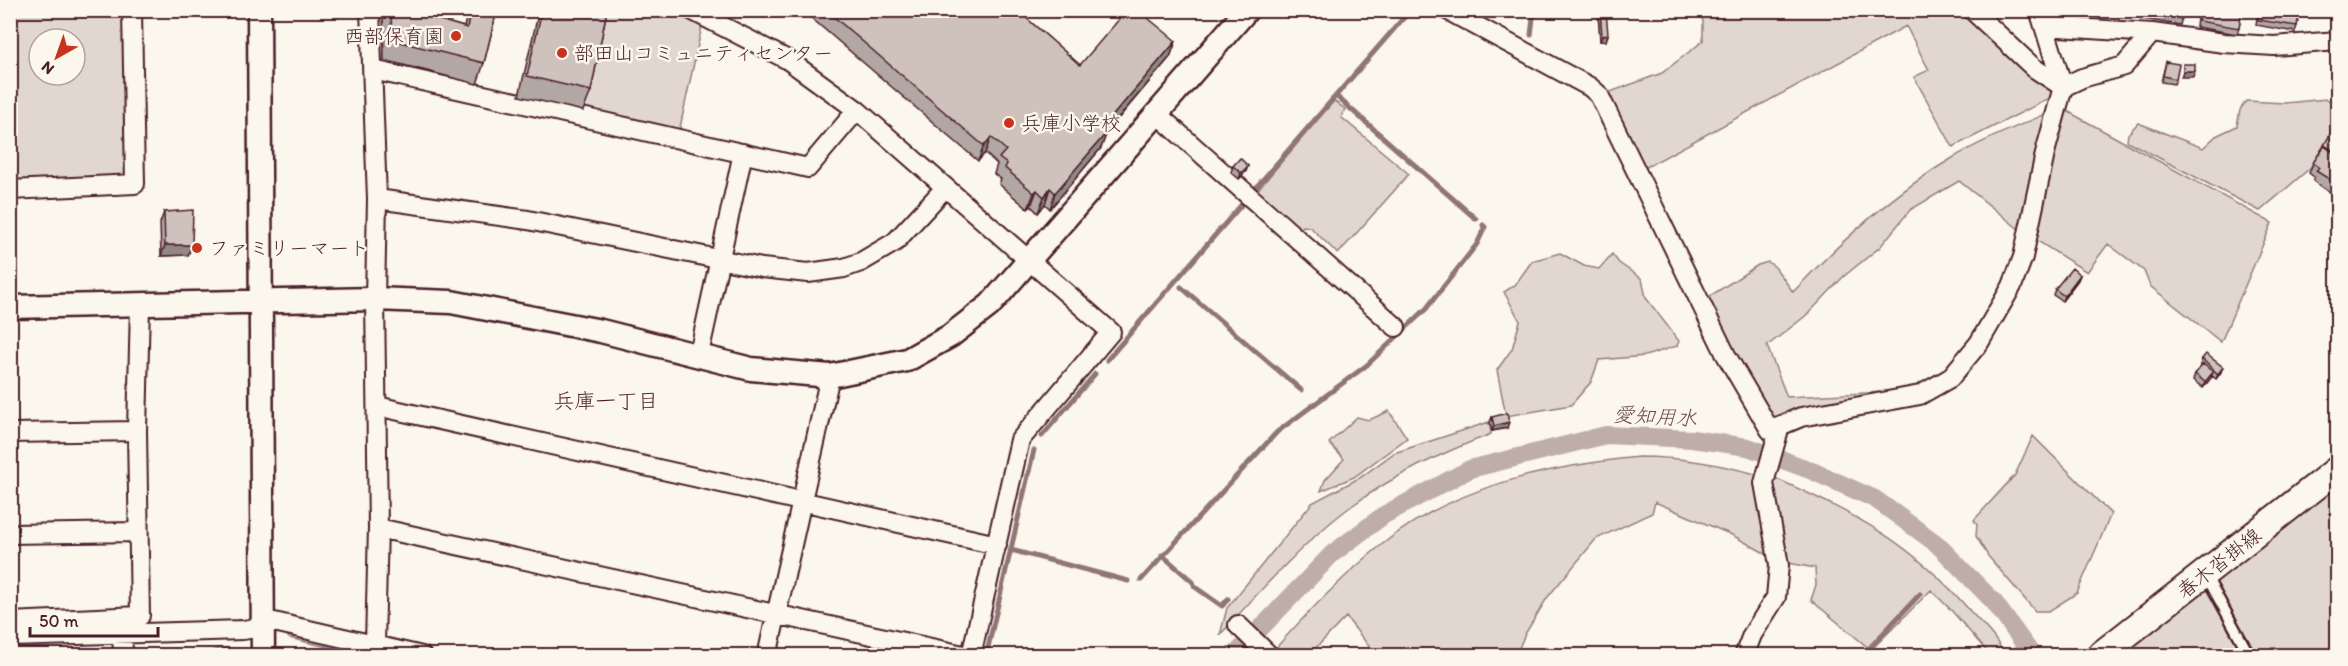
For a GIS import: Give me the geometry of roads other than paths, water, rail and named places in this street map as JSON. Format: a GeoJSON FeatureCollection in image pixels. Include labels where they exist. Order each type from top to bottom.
{"type":"FeatureCollection","features":[{"type":"Feature","properties":{"kind":"main road","name":"春木沓掛線"},"geometry":{"type":"LineString","coordinates":[[2099,656],[2337,469]]}},
{"type":"Feature","properties":{"kind":"street"},"geometry":{"type":"LineString","coordinates":[[10,190],[135,184],[132,10]]}},
{"type":"Feature","properties":{"kind":"street"},"geometry":{"type":"LineString","coordinates":[[259,10],[262,642]]}},
{"type":"Feature","properties":{"kind":"street"},"geometry":{"type":"LineString","coordinates":[[370,10],[377,199],[375,299],[378,528],[375,643]]}},
{"type":"Feature","properties":{"kind":"street"},"geometry":{"type":"LineString","coordinates":[[378,528],[928,652],[970,656],[1020,440],[1111,332],[944,189],[857,110],[788,60],[690,10]]}},
{"type":"Feature","properties":{"kind":"street"},"geometry":{"type":"LineString","coordinates":[[10,307],[375,299],[451,302],[601,331],[751,369],[830,376],[890,364],[930,350],[970,322],[1028,262],[1247,10]]}},
{"type":"Feature","properties":{"kind":"street"},"geometry":{"type":"LineString","coordinates":[[1447,10],[1590,87],[1599,95],[1726,355],[1770,430],[1801,417],[1920,395],[1950,378],[1979,343],[2012,286],[2023,257],[2046,149],[2063,87],[2041,18],[2224,43],[2274,46],[2337,41]]}},
{"type":"Feature","properties":{"kind":"street"},"geometry":{"type":"LineString","coordinates":[[1972,10],[2034,68],[2063,87]]}},
{"type":"Feature","properties":{"kind":"street"},"geometry":{"type":"LineString","coordinates":[[2063,87],[2082,78],[2124,66],[2152,33]]}},
{"type":"Feature","properties":{"kind":"street"},"geometry":{"type":"LineString","coordinates":[[373,70],[808,168],[857,110]]}},
{"type":"Feature","properties":{"kind":"street"},"geometry":{"type":"LineString","coordinates":[[1156,113],[1396,327]]}},
{"type":"Feature","properties":{"kind":"street"},"geometry":{"type":"LineString","coordinates":[[699,354],[743,153]]}},
{"type":"Feature","properties":{"kind":"street"},"geometry":{"type":"LineString","coordinates":[[377,199],[528,220],[786,272],[808,273],[844,268],[861,262],[895,242],[944,189]]}},
{"type":"Feature","properties":{"kind":"street"},"geometry":{"type":"LineString","coordinates":[[10,622],[140,615],[137,431],[140,304]]}},
{"type":"Feature","properties":{"kind":"street"},"geometry":{"type":"LineString","coordinates":[[767,656],[830,376]]}},
{"type":"Feature","properties":{"kind":"street"},"geometry":{"type":"LineString","coordinates":[[377,406],[803,499],[997,545]]}},
{"type":"Feature","properties":{"kind":"street"},"geometry":{"type":"LineString","coordinates":[[10,433],[137,431]]}},
{"type":"Feature","properties":{"kind":"street"},"geometry":{"type":"LineString","coordinates":[[1744,656],[1752,635],[1776,597],[1779,565],[1764,483],[1778,433]]}},
{"type":"Feature","properties":{"kind":"street"},"geometry":{"type":"LineString","coordinates":[[10,534],[138,532]]}},
{"type":"Feature","properties":{"kind":"street"},"geometry":{"type":"LineString","coordinates":[[262,642],[274,622],[375,643],[422,656]]}},
{"type":"Feature","properties":{"kind":"street"},"geometry":{"type":"LineString","coordinates":[[1238,625],[1268,653]]}},
{"type":"Feature","properties":{"kind":"street"},"geometry":{"type":"LineString","coordinates":[[10,637],[122,634],[262,642]]}},
{"type":"Feature","properties":{"kind":"street"},"geometry":{"type":"LineString","coordinates":[[122,634],[124,656]]}},
{"type":"Feature","properties":{"kind":"lane"},"geometry":{"type":"LineString","coordinates":[[2205,574],[2250,656]]}},
{"type":"Feature","properties":{"kind":"waterway"},"geometry":{"type":"LineString","coordinates":[[1531,35],[1534,10]]}},
{"type":"Feature","properties":{"kind":"waterway"},"geometry":{"type":"LineString","coordinates":[[1252,192],[1407,14]]}},
{"type":"Feature","properties":{"kind":"waterway"},"geometry":{"type":"LineString","coordinates":[[1336,96],[1476,219]]}},
{"type":"Feature","properties":{"kind":"waterway"},"geometry":{"type":"LineString","coordinates":[[1107,360],[1243,203]]}},
{"type":"Feature","properties":{"kind":"waterway"},"geometry":{"type":"LineString","coordinates":[[1141,580],[1277,432],[1367,365],[1426,309],[1477,244],[1485,227],[1483,225]]}},
{"type":"Feature","properties":{"kind":"waterway"},"geometry":{"type":"LineString","coordinates":[[1181,287],[1301,390]]}},
{"type":"Feature","properties":{"kind":"waterway"},"geometry":{"type":"LineString","coordinates":[[1042,436],[1095,374]]}},
{"type":"Feature","properties":{"kind":"waterway","name":"愛知用水"},"geometry":{"type":"LineString","coordinates":[[1234,656],[1332,554],[1384,515],[1470,469],[1606,435],[1692,439],[1748,447],[1810,470],[1875,499],[1937,544],[1994,602],[2033,656]]}},
{"type":"Feature","properties":{"kind":"waterway"},"geometry":{"type":"LineString","coordinates":[[986,656],[1034,450]]}},
{"type":"Feature","properties":{"kind":"waterway"},"geometry":{"type":"LineString","coordinates":[[1011,550],[1128,581]]}},
{"type":"Feature","properties":{"kind":"waterway"},"geometry":{"type":"LineString","coordinates":[[1162,555],[1193,582],[1195,587],[1222,606],[1228,599]]}},
{"type":"Feature","properties":{"kind":"waterway"},"geometry":{"type":"LineString","coordinates":[[1862,656],[1920,594]]}},
{"type":"Feature","properties":{"kind":"waterway","name":"愛知用水"},"geometry":{"type":"LineString","coordinates":[[219,656],[228,656]]}},
{"type":"Feature","properties":{"kind":"place","name":"西部保育園"},"geometry":{"type":"Point","coordinates":[456,36]}},
{"type":"Feature","properties":{"kind":"place","name":"部田山コミュニティセンター"},"geometry":{"type":"Point","coordinates":[562,53]}},
{"type":"Feature","properties":{"kind":"place","name":"兵庫小学校"},"geometry":{"type":"Point","coordinates":[1009,123]}},
{"type":"Feature","properties":{"kind":"place","name":"ファミリーマート"},"geometry":{"type":"Point","coordinates":[197,248]}},
{"type":"Feature","properties":{"kind":"district","name":"兵庫一丁目"},"geometry":{"type":"Point","coordinates":[606,400]}}]}
